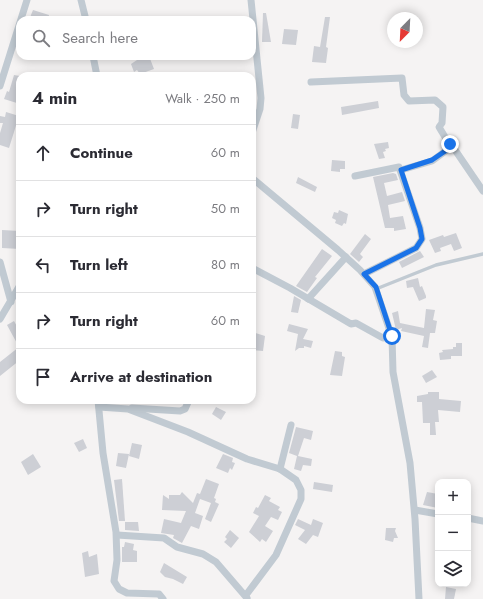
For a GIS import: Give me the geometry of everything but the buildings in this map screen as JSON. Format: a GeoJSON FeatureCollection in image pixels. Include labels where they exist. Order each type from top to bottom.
{"type":"FeatureCollection","features":[{"type":"Feature","properties":{"kind":"street"},"geometry":{"type":"LineString","coordinates":[[22,16],[27,0]]}},
{"type":"Feature","properties":{"kind":"street"},"geometry":{"type":"LineString","coordinates":[[81,0],[85,16]]}},
{"type":"Feature","properties":{"kind":"street"},"geometry":{"type":"LineString","coordinates":[[250,0],[252,16]]}},
{"type":"Feature","properties":{"kind":"street"},"geometry":{"type":"LineString","coordinates":[[0,86],[16,35]]}},
{"type":"Feature","properties":{"kind":"street"},"geometry":{"type":"LineString","coordinates":[[256,53],[261,98],[260,109],[256,121]]}},
{"type":"Feature","properties":{"kind":"street"},"geometry":{"type":"LineString","coordinates":[[94,60],[96,72]]}},
{"type":"Feature","properties":{"kind":"street"},"geometry":{"type":"LineString","coordinates":[[311,82],[402,78],[404,95],[409,101],[435,100],[443,107],[442,123],[439,127],[483,191]]}},
{"type":"Feature","properties":{"kind":"street"},"geometry":{"type":"LineString","coordinates":[[401,170],[432,160],[451,147],[450,144]]}},
{"type":"Feature","properties":{"kind":"street"},"geometry":{"type":"LineString","coordinates":[[355,176],[399,167],[420,228],[422,239],[416,248],[364,274]]}},
{"type":"Feature","properties":{"kind":"street"},"geometry":{"type":"LineString","coordinates":[[256,181],[346,257],[372,282],[376,289],[392,336],[393,372],[410,463],[419,599]]}},
{"type":"Feature","properties":{"kind":"street"},"geometry":{"type":"LineString","coordinates":[[308,299],[346,257]]}},
{"type":"Feature","properties":{"kind":"street"},"geometry":{"type":"LineString","coordinates":[[0,262],[11,302]]}},
{"type":"Feature","properties":{"kind":"street"},"geometry":{"type":"LineString","coordinates":[[256,270],[351,324],[356,323],[383,338],[392,336]]}},
{"type":"Feature","properties":{"kind":"street"},"geometry":{"type":"LineString","coordinates":[[0,319],[16,293]]}},
{"type":"Feature","properties":{"kind":"street"},"geometry":{"type":"LineString","coordinates":[[116,536],[164,538],[177,547],[203,554],[216,562],[247,597],[276,555],[301,499],[302,490],[296,480],[280,468],[247,459],[188,432],[128,409],[98,404],[103,453],[116,536],[117,560],[114,581],[119,589],[127,593],[158,594],[164,599]]}},
{"type":"Feature","properties":{"kind":"street"},"geometry":{"type":"LineString","coordinates":[[128,409],[136,408],[180,412],[185,409],[187,404]]}},
{"type":"Feature","properties":{"kind":"street"},"geometry":{"type":"LineString","coordinates":[[280,468],[291,425]]}},
{"type":"Feature","properties":{"kind":"street"},"geometry":{"type":"LineString","coordinates":[[414,510],[435,514]]}},
{"type":"Feature","properties":{"kind":"street"},"geometry":{"type":"LineString","coordinates":[[471,519],[483,521]]}},
{"type":"Feature","properties":{"kind":"lane"},"geometry":{"type":"LineString","coordinates":[[376,289],[436,266],[483,254]]}},
{"type":"Feature","properties":{"kind":"route"},"geometry":{"type":"LineString","coordinates":[[392,336],[386,323],[376,287],[364,274],[416,248],[422,239],[420,228],[401,170],[432,160],[451,147],[450,144]]}}]}
